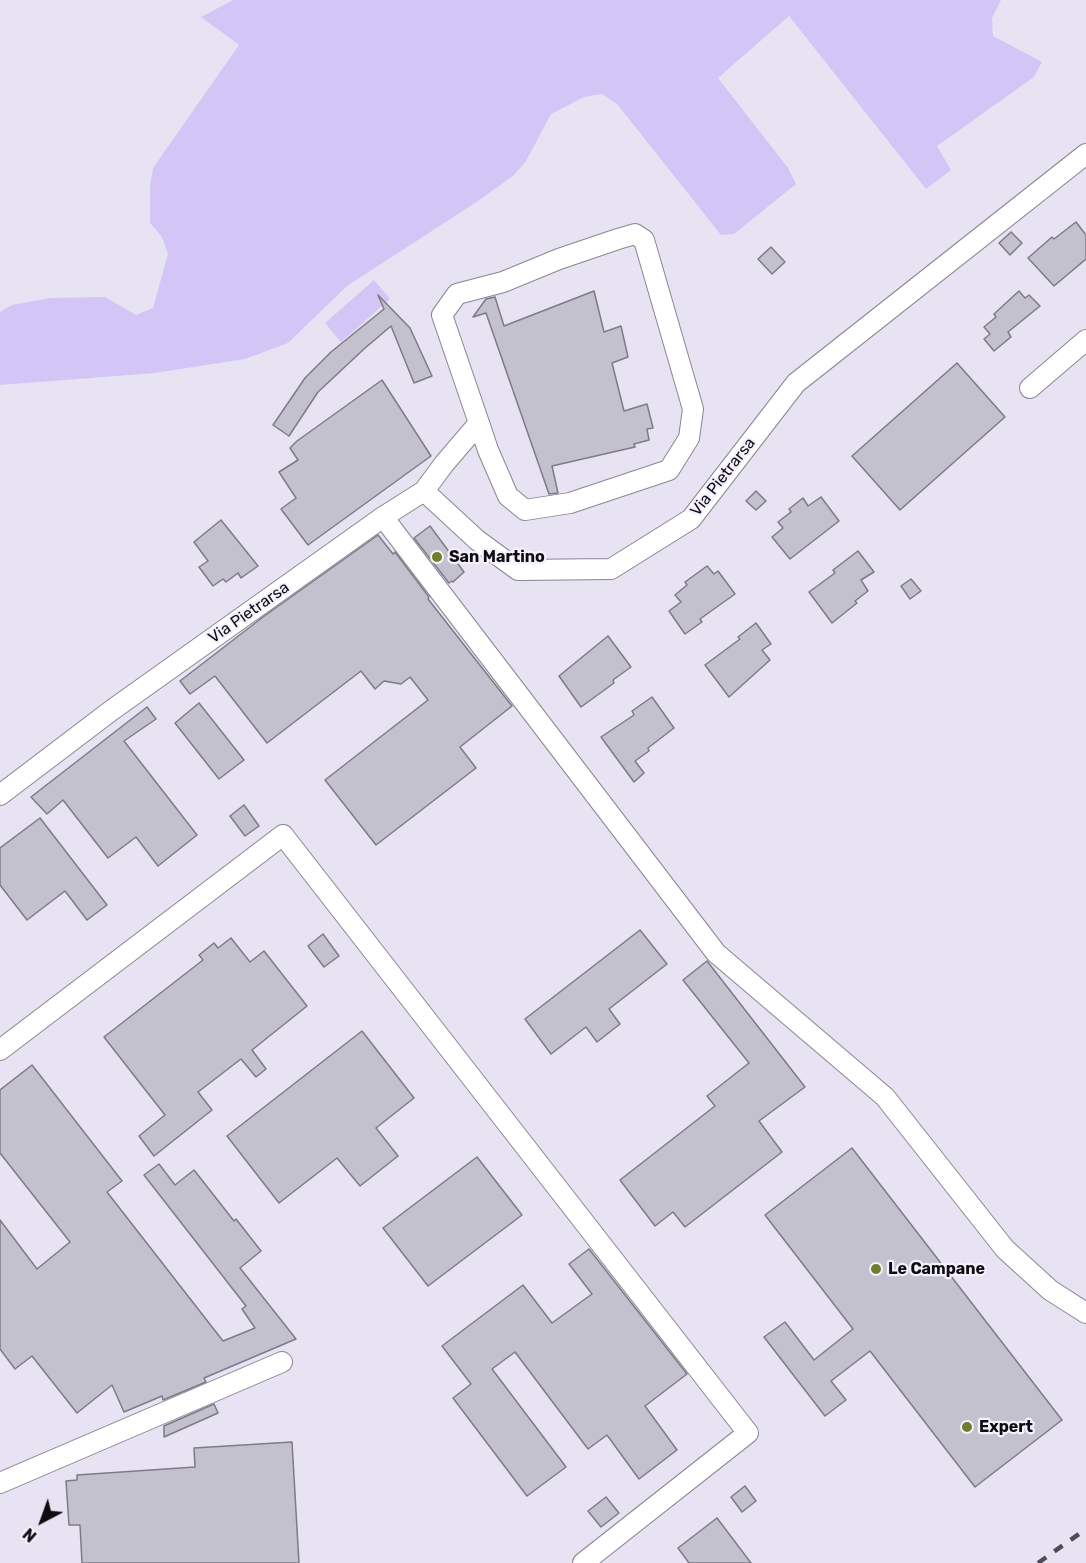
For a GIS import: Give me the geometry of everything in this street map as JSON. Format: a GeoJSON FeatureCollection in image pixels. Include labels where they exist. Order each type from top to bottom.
{"type":"FeatureCollection","features":[{"type":"Feature","properties":{"kind":"street","name":"Via Pietrarsa"},"geometry":{"type":"LineString","coordinates":[[0,795],[112,710],[424,491],[477,540],[518,570],[611,569],[692,519],[796,383],[1086,154]]}},
{"type":"Feature","properties":{"kind":"street"},"geometry":{"type":"LineString","coordinates":[[635,234],[644,240],[693,410],[689,438],[669,470],[570,503],[525,510],[508,496],[479,423],[442,315],[458,294],[503,282],[559,259],[635,234]]}},
{"type":"Feature","properties":{"kind":"street"},"geometry":{"type":"LineString","coordinates":[[1030,388],[1086,340]]}},
{"type":"Feature","properties":{"kind":"street"},"geometry":{"type":"LineString","coordinates":[[424,491],[479,423]]}},
{"type":"Feature","properties":{"kind":"street"},"geometry":{"type":"LineString","coordinates":[[383,518],[716,953],[885,1097],[1005,1249],[1050,1290],[1086,1313]]}},
{"type":"Feature","properties":{"kind":"street"},"geometry":{"type":"LineString","coordinates":[[0,1050],[283,835],[748,1433],[583,1563]]}},
{"type":"Feature","properties":{"kind":"street"},"geometry":{"type":"LineString","coordinates":[[0,1483],[282,1362]]}},
{"type":"Feature","properties":{"kind":"shaded area"},"geometry":{"type":"Polygon","coordinates":[[[233,0],[1001,0],[992,18],[993,36],[1042,62],[1034,77],[937,146],[951,170],[926,189],[789,16],[718,78],[788,168],[796,184],[734,234],[721,235],[617,104],[602,94],[584,97],[551,114],[526,161],[514,175],[347,286],[288,343],[245,359],[155,373],[0,385],[0,312],[12,305],[50,298],[105,297],[136,315],[153,308],[168,254],[162,237],[150,223],[150,186],[153,168],[239,45],[201,17],[233,0]]]}},
{"type":"Feature","properties":{"kind":"shaded area"},"geometry":{"type":"Polygon","coordinates":[[[374,280],[390,299],[341,342],[325,323],[374,280]]]}},
{"type":"Feature","properties":{"kind":"building"},"geometry":{"type":"Polygon","coordinates":[[[1076,222],[1086,235],[1086,259],[1054,286],[1028,258],[1052,237],[1054,239],[1076,222]]]}},
{"type":"Feature","properties":{"kind":"building"},"geometry":{"type":"Polygon","coordinates":[[[1011,232],[1022,243],[1010,255],[999,243],[1011,232]]]}},
{"type":"Feature","properties":{"kind":"building"},"geometry":{"type":"Polygon","coordinates":[[[771,247],[785,262],[772,274],[758,259],[771,247]]]}},
{"type":"Feature","properties":{"kind":"building"},"geometry":{"type":"Polygon","coordinates":[[[594,291],[604,332],[621,326],[628,357],[612,363],[624,411],[647,404],[653,428],[647,429],[649,440],[634,444],[635,447],[552,466],[558,493],[549,494],[486,313],[473,317],[486,299],[495,297],[504,326],[594,291]]]}},
{"type":"Feature","properties":{"kind":"building"},"geometry":{"type":"Polygon","coordinates":[[[1019,291],[1025,298],[1029,295],[1040,306],[1008,332],[1011,337],[994,351],[984,339],[990,334],[984,327],[996,317],[994,314],[1019,291]]]}},
{"type":"Feature","properties":{"kind":"building"},"geometry":{"type":"Polygon","coordinates":[[[378,295],[410,328],[432,376],[414,383],[391,326],[318,392],[289,436],[273,425],[305,378],[331,352],[384,309],[378,295]]]}},
{"type":"Feature","properties":{"kind":"building"},"geometry":{"type":"Polygon","coordinates":[[[957,363],[1005,417],[900,510],[852,456],[957,363]]]}},
{"type":"Feature","properties":{"kind":"building"},"geometry":{"type":"Polygon","coordinates":[[[382,380],[431,456],[308,545],[281,509],[296,498],[279,472],[298,460],[290,448],[297,441],[382,380]]]}},
{"type":"Feature","properties":{"kind":"building"},"geometry":{"type":"Polygon","coordinates":[[[756,491],[766,501],[756,510],[746,501],[756,491]]]}},
{"type":"Feature","properties":{"kind":"building"},"geometry":{"type":"Polygon","coordinates":[[[821,497],[839,521],[790,559],[772,537],[783,528],[778,522],[803,498],[808,506],[821,497]]]}},
{"type":"Feature","properties":{"kind":"building"},"geometry":{"type":"Polygon","coordinates":[[[221,520],[258,566],[241,578],[238,573],[226,582],[223,579],[213,586],[199,567],[208,561],[194,542],[221,520]]]}},
{"type":"Feature","properties":{"kind":"building","name":"San Martino"},"geometry":{"type":"Polygon","coordinates":[[[430,526],[464,572],[453,582],[449,583],[414,538],[430,526]]]}},
{"type":"Feature","properties":{"kind":"building"},"geometry":{"type":"Polygon","coordinates":[[[378,535],[393,554],[395,552],[429,597],[428,599],[512,706],[460,747],[476,768],[376,845],[325,780],[428,700],[410,677],[401,684],[384,681],[375,689],[361,671],[267,743],[215,676],[190,694],[180,681],[263,617],[378,535]]]}},
{"type":"Feature","properties":{"kind":"building"},"geometry":{"type":"Polygon","coordinates":[[[858,551],[874,572],[861,580],[868,591],[832,623],[809,592],[835,573],[833,570],[858,551]]]}},
{"type":"Feature","properties":{"kind":"building"},"geometry":{"type":"Polygon","coordinates":[[[707,566],[714,574],[718,571],[735,594],[700,619],[702,622],[685,634],[669,611],[681,602],[675,595],[687,585],[685,582],[707,566]]]}},
{"type":"Feature","properties":{"kind":"building"},"geometry":{"type":"Polygon","coordinates":[[[911,579],[921,591],[910,599],[901,586],[911,579]]]}},
{"type":"Feature","properties":{"kind":"building"},"geometry":{"type":"Polygon","coordinates":[[[756,623],[771,644],[762,650],[770,660],[729,697],[705,665],[740,639],[738,637],[756,623]]]}},
{"type":"Feature","properties":{"kind":"building"},"geometry":{"type":"Polygon","coordinates":[[[608,636],[631,667],[613,680],[614,683],[581,707],[559,676],[608,636]]]}},
{"type":"Feature","properties":{"kind":"building"},"geometry":{"type":"Polygon","coordinates":[[[652,697],[674,728],[635,761],[644,773],[634,782],[601,737],[634,715],[632,711],[652,697]]]}},
{"type":"Feature","properties":{"kind":"building"},"geometry":{"type":"Polygon","coordinates":[[[199,703],[244,760],[219,779],[175,723],[199,703]]]}},
{"type":"Feature","properties":{"kind":"building"},"geometry":{"type":"Polygon","coordinates":[[[147,707],[156,719],[124,741],[197,835],[158,866],[136,837],[108,858],[63,800],[47,814],[31,797],[147,707]]]}},
{"type":"Feature","properties":{"kind":"building"},"geometry":{"type":"Polygon","coordinates":[[[244,805],[259,826],[245,836],[230,816],[244,805]]]}},
{"type":"Feature","properties":{"kind":"building"},"geometry":{"type":"Polygon","coordinates":[[[40,818],[107,905],[87,920],[65,891],[27,920],[0,885],[0,848],[40,818]]]}},
{"type":"Feature","properties":{"kind":"building"},"geometry":{"type":"Polygon","coordinates":[[[640,930],[667,964],[609,1009],[620,1024],[597,1042],[586,1027],[551,1054],[525,1019],[640,930]]]}},
{"type":"Feature","properties":{"kind":"building"},"geometry":{"type":"Polygon","coordinates":[[[323,934],[339,956],[324,967],[308,946],[323,934]]]}},
{"type":"Feature","properties":{"kind":"building"},"geometry":{"type":"Polygon","coordinates":[[[231,938],[250,962],[264,951],[307,1006],[252,1050],[266,1069],[256,1077],[241,1059],[198,1092],[212,1110],[154,1156],[139,1136],[165,1115],[104,1037],[203,960],[199,955],[214,943],[218,948],[231,938]]]}},
{"type":"Feature","properties":{"kind":"building"},"geometry":{"type":"Polygon","coordinates":[[[707,961],[805,1087],[759,1121],[782,1152],[685,1227],[673,1212],[655,1226],[620,1180],[715,1106],[707,1096],[749,1063],[683,980],[707,961]]]}},
{"type":"Feature","properties":{"kind":"building"},"geometry":{"type":"Polygon","coordinates":[[[362,1031],[414,1098],[376,1128],[398,1156],[360,1186],[337,1158],[279,1203],[227,1136],[362,1031]]]}},
{"type":"Feature","properties":{"kind":"building"},"geometry":{"type":"Polygon","coordinates":[[[32,1065],[122,1181],[107,1192],[223,1341],[255,1328],[242,1309],[246,1306],[144,1175],[159,1164],[175,1185],[194,1170],[234,1221],[236,1219],[261,1251],[240,1268],[296,1339],[204,1378],[206,1382],[163,1400],[162,1396],[124,1412],[112,1385],[77,1413],[32,1356],[15,1369],[0,1349],[0,1220],[37,1269],[70,1242],[0,1153],[0,1090],[32,1065]]]}},
{"type":"Feature","properties":{"kind":"building","name":"Le Campane"},"geometry":{"type":"Polygon","coordinates":[[[852,1148],[1062,1420],[975,1487],[870,1351],[831,1381],[846,1400],[825,1416],[764,1337],[785,1322],[814,1360],[853,1329],[765,1215],[852,1148]]]}},
{"type":"Feature","properties":{"kind":"building"},"geometry":{"type":"Polygon","coordinates":[[[477,1157],[522,1215],[428,1286],[383,1228],[477,1157]]]}},
{"type":"Feature","properties":{"kind":"building"},"geometry":{"type":"Polygon","coordinates":[[[589,1249],[687,1374],[645,1406],[677,1450],[639,1479],[607,1435],[588,1449],[515,1352],[492,1369],[566,1467],[527,1496],[453,1398],[471,1384],[442,1346],[523,1285],[552,1323],[592,1294],[569,1264],[589,1249]]]}},
{"type":"Feature","properties":{"kind":"building"},"geometry":{"type":"Polygon","coordinates":[[[214,1404],[218,1413],[164,1437],[164,1426],[214,1404]]]}},
{"type":"Feature","properties":{"kind":"building"},"geometry":{"type":"Polygon","coordinates":[[[292,1442],[299,1563],[82,1563],[80,1525],[69,1525],[66,1481],[77,1480],[77,1475],[195,1467],[194,1448],[292,1442]]]}},
{"type":"Feature","properties":{"kind":"building"},"geometry":{"type":"Polygon","coordinates":[[[745,1486],[756,1501],[742,1512],[731,1497],[745,1486]]]}},
{"type":"Feature","properties":{"kind":"building"},"geometry":{"type":"Polygon","coordinates":[[[606,1497],[619,1513],[601,1527],[588,1511],[606,1497]]]}},
{"type":"Feature","properties":{"kind":"building"},"geometry":{"type":"Polygon","coordinates":[[[717,1518],[751,1563],[689,1563],[678,1548],[717,1518]]]}},
{"type":"Feature","properties":{"kind":"railway"},"geometry":{"type":"LineString","coordinates":[[1038,1563],[1086,1529]]}},
{"type":"Feature","properties":{"kind":"place","name":"San Martino"},"geometry":{"type":"Point","coordinates":[437,557]}},
{"type":"Feature","properties":{"kind":"place","name":"Le Campane"},"geometry":{"type":"Point","coordinates":[876,1269]}},
{"type":"Feature","properties":{"kind":"place","name":"Expert"},"geometry":{"type":"Point","coordinates":[967,1427]}}]}
